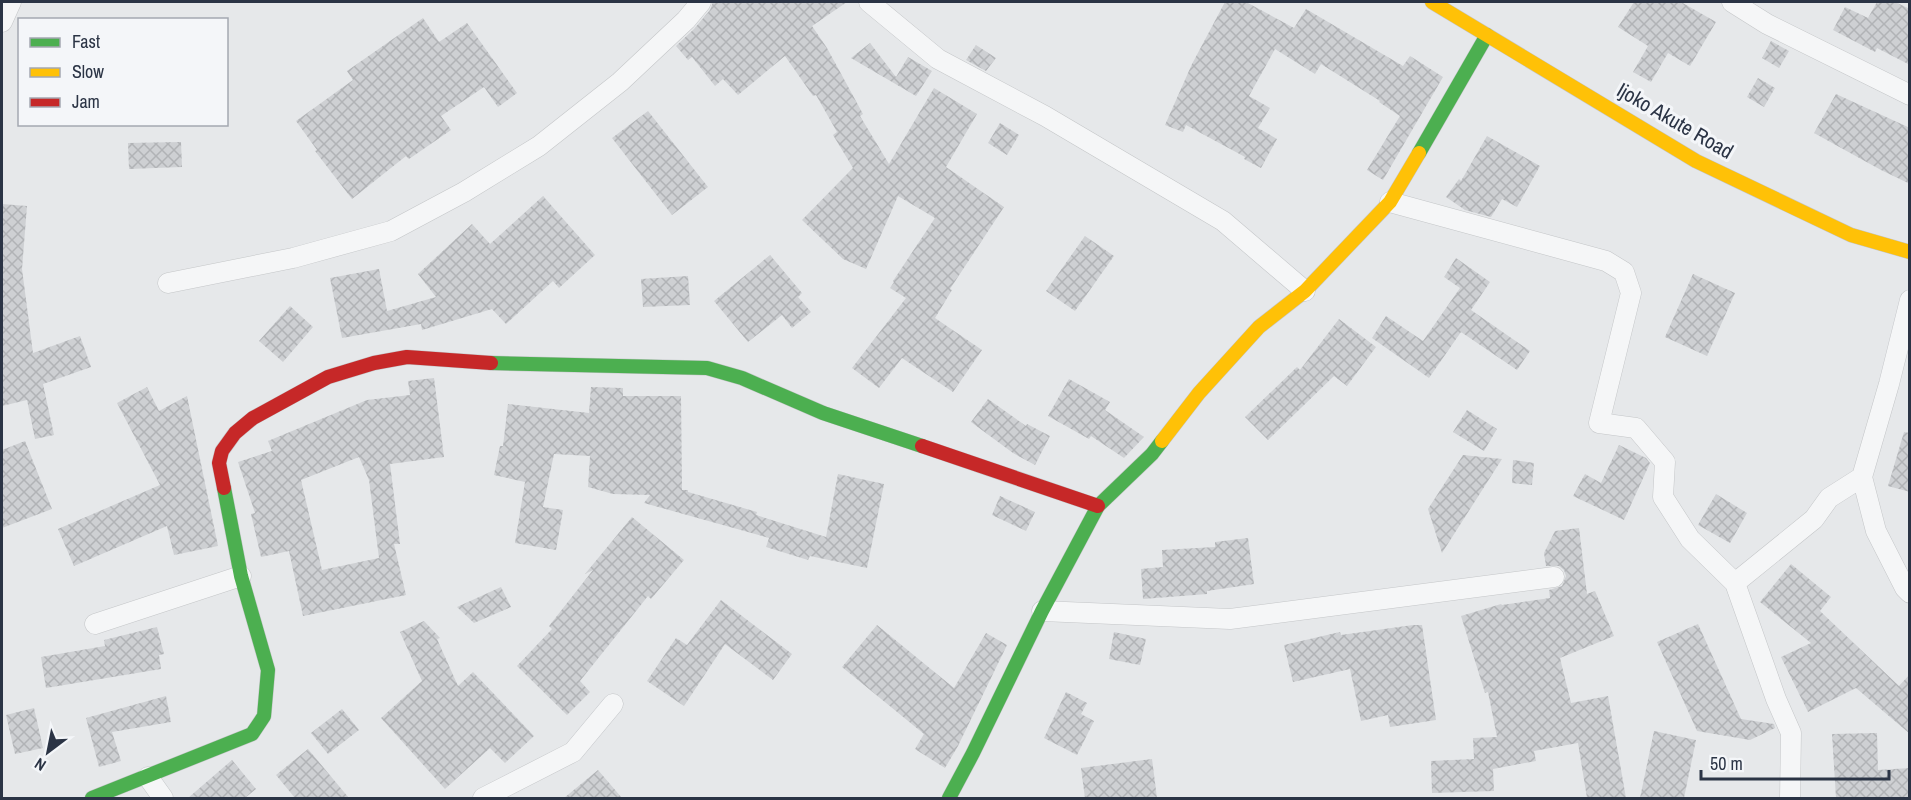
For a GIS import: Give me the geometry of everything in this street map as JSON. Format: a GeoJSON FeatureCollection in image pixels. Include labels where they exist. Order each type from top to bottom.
{"type":"FeatureCollection","features":[{"type":"Feature","properties":{"kind":"street"},"geometry":{"type":"LineString","coordinates":[[2,22],[11,2]]}},
{"type":"Feature","properties":{"kind":"street"},"geometry":{"type":"LineString","coordinates":[[168,283],[293,258],[391,231],[464,192],[539,146],[620,82],[686,20],[701,2]]}},
{"type":"Feature","properties":{"kind":"street"},"geometry":{"type":"LineString","coordinates":[[869,2],[938,59],[1045,116],[1223,221],[1305,291]]}},
{"type":"Feature","properties":{"kind":"street","name":"Ijoko Akute Road"},"geometry":{"type":"LineString","coordinates":[[1432,2],[1458,8],[1487,34],[1696,161],[1851,235],[1910,252]]}},
{"type":"Feature","properties":{"kind":"street"},"geometry":{"type":"LineString","coordinates":[[1732,2],[1767,24],[1910,95]]}},
{"type":"Feature","properties":{"kind":"street"},"geometry":{"type":"LineString","coordinates":[[949,798],[1042,611],[1098,506],[1152,454],[1199,393],[1259,327],[1305,291],[1390,202],[1487,34]]}},
{"type":"Feature","properties":{"kind":"street"},"geometry":{"type":"LineString","coordinates":[[1390,202],[1606,261],[1624,272],[1631,293],[1599,423],[1636,428],[1665,462],[1663,497],[1690,539],[1735,584],[1776,699],[1791,733],[1790,798]]}},
{"type":"Feature","properties":{"kind":"street"},"geometry":{"type":"LineString","coordinates":[[1910,300],[1862,477],[1876,531],[1905,588],[1910,593]]}},
{"type":"Feature","properties":{"kind":"street"},"geometry":{"type":"LineString","coordinates":[[92,798],[252,734],[264,716],[268,670],[241,576],[219,463],[222,451],[235,433],[254,418],[328,377],[375,363],[407,357],[515,365],[707,368],[742,378],[823,412],[1098,506]]}},
{"type":"Feature","properties":{"kind":"street"},"geometry":{"type":"LineString","coordinates":[[1735,584],[1814,519],[1829,498],[1862,477]]}},
{"type":"Feature","properties":{"kind":"street"},"geometry":{"type":"LineString","coordinates":[[95,624],[241,576]]}},
{"type":"Feature","properties":{"kind":"street"},"geometry":{"type":"LineString","coordinates":[[1042,611],[1230,619],[1554,577]]}},
{"type":"Feature","properties":{"kind":"street"},"geometry":{"type":"LineString","coordinates":[[483,798],[573,752],[613,704]]}},
{"type":"Feature","properties":{"kind":"street"},"geometry":{"type":"LineString","coordinates":[[148,777],[163,798]]}},
{"type":"Feature","properties":{"kind":"building"},"geometry":{"type":"Polygon","coordinates":[[[713,2],[847,2],[812,26],[827,48],[863,114],[860,116],[889,164],[934,88],[977,114],[946,167],[1004,207],[950,289],[952,290],[935,318],[982,350],[953,392],[902,358],[879,388],[852,368],[906,298],[890,288],[935,218],[898,196],[866,269],[843,259],[802,220],[853,168],[833,135],[837,132],[816,95],[813,96],[785,56],[738,95],[723,79],[715,86],[692,57],[688,60],[676,46],[710,10],[713,2]]]}},
{"type":"Feature","properties":{"kind":"building"},"geometry":{"type":"Polygon","coordinates":[[[1225,2],[1246,2],[1294,28],[1306,9],[1403,66],[1410,56],[1443,77],[1383,180],[1367,170],[1400,116],[1321,64],[1315,74],[1275,49],[1249,96],[1270,108],[1258,128],[1277,139],[1261,168],[1186,125],[1183,132],[1165,125],[1192,64],[1225,2]]]}},
{"type":"Feature","properties":{"kind":"building"},"geometry":{"type":"Polygon","coordinates":[[[1634,2],[1681,2],[1716,22],[1690,66],[1668,53],[1651,82],[1633,72],[1648,46],[1618,27],[1634,2]]]}},
{"type":"Feature","properties":{"kind":"building"},"geometry":{"type":"Polygon","coordinates":[[[1877,2],[1895,2],[1910,9],[1910,65],[1877,48],[1875,52],[1833,30],[1845,7],[1868,18],[1877,2]]]}},
{"type":"Feature","properties":{"kind":"building"},"geometry":{"type":"Polygon","coordinates":[[[423,18],[439,42],[467,23],[517,93],[498,107],[484,87],[441,116],[451,130],[409,159],[406,156],[352,199],[315,151],[317,150],[296,121],[353,80],[347,71],[423,18]]]}},
{"type":"Feature","properties":{"kind":"building"},"geometry":{"type":"Polygon","coordinates":[[[1771,41],[1789,51],[1779,68],[1762,58],[1771,41]]]}},
{"type":"Feature","properties":{"kind":"building"},"geometry":{"type":"Polygon","coordinates":[[[870,43],[896,77],[908,57],[932,71],[916,96],[851,58],[870,43]]]}},
{"type":"Feature","properties":{"kind":"building"},"geometry":{"type":"Polygon","coordinates":[[[976,45],[996,58],[986,71],[966,60],[976,45]]]}},
{"type":"Feature","properties":{"kind":"building"},"geometry":{"type":"Polygon","coordinates":[[[1758,78],[1775,88],[1764,107],[1747,97],[1758,78]]]}},
{"type":"Feature","properties":{"kind":"building"},"geometry":{"type":"Polygon","coordinates":[[[1836,94],[1910,128],[1910,184],[1814,133],[1836,94]]]}},
{"type":"Feature","properties":{"kind":"building"},"geometry":{"type":"Polygon","coordinates":[[[648,111],[708,187],[672,215],[612,138],[648,111]]]}},
{"type":"Feature","properties":{"kind":"building"},"geometry":{"type":"Polygon","coordinates":[[[1000,123],[1019,135],[1007,155],[988,143],[1000,123]]]}},
{"type":"Feature","properties":{"kind":"building"},"geometry":{"type":"Polygon","coordinates":[[[1487,136],[1540,166],[1517,207],[1502,199],[1491,217],[1465,210],[1446,197],[1459,179],[1461,181],[1487,136]]]}},
{"type":"Feature","properties":{"kind":"building"},"geometry":{"type":"Polygon","coordinates":[[[181,142],[182,167],[129,169],[128,143],[181,142]]]}},
{"type":"Feature","properties":{"kind":"building"},"geometry":{"type":"Polygon","coordinates":[[[543,196],[595,255],[559,288],[553,281],[506,324],[492,309],[422,330],[421,324],[342,338],[330,278],[379,269],[387,311],[436,297],[418,274],[472,224],[490,244],[543,196]]]}},
{"type":"Feature","properties":{"kind":"building"},"geometry":{"type":"Polygon","coordinates":[[[2,204],[27,206],[22,269],[33,353],[80,336],[91,367],[43,384],[54,435],[35,439],[27,400],[2,406],[2,204]]]}},
{"type":"Feature","properties":{"kind":"building"},"geometry":{"type":"Polygon","coordinates":[[[1085,236],[1114,256],[1075,311],[1046,291],[1085,236]]]}},
{"type":"Feature","properties":{"kind":"building"},"geometry":{"type":"Polygon","coordinates":[[[770,255],[802,293],[798,297],[811,312],[792,328],[782,315],[748,342],[714,301],[770,255]]]}},
{"type":"Feature","properties":{"kind":"building"},"geometry":{"type":"Polygon","coordinates":[[[1456,258],[1490,282],[1471,310],[1530,351],[1517,370],[1461,332],[1429,378],[1372,338],[1386,316],[1423,341],[1460,288],[1444,277],[1456,258]]]}},
{"type":"Feature","properties":{"kind":"building"},"geometry":{"type":"Polygon","coordinates":[[[1693,274],[1735,293],[1707,356],[1665,337],[1693,274]]]}},
{"type":"Feature","properties":{"kind":"building"},"geometry":{"type":"Polygon","coordinates":[[[688,276],[690,305],[643,307],[641,279],[688,276]]]}},
{"type":"Feature","properties":{"kind":"building"},"geometry":{"type":"Polygon","coordinates":[[[290,306],[313,327],[283,362],[259,341],[290,306]]]}},
{"type":"Feature","properties":{"kind":"building"},"geometry":{"type":"Polygon","coordinates":[[[1339,319],[1376,347],[1347,386],[1334,376],[1268,440],[1245,417],[1297,367],[1300,370],[1339,319]]]}},
{"type":"Feature","properties":{"kind":"building"},"geometry":{"type":"Polygon","coordinates":[[[434,378],[444,457],[390,464],[400,544],[394,544],[406,595],[303,616],[289,551],[261,557],[251,514],[255,513],[238,462],[272,451],[268,441],[367,400],[410,395],[408,381],[434,378]],[[359,457],[301,480],[322,570],[379,558],[369,480],[359,457]]]}},
{"type":"Feature","properties":{"kind":"building"},"geometry":{"type":"Polygon","coordinates":[[[1069,379],[1110,402],[1105,410],[1144,437],[1124,458],[1091,436],[1089,439],[1048,416],[1069,379]]]}},
{"type":"Feature","properties":{"kind":"building"},"geometry":{"type":"Polygon","coordinates":[[[147,387],[159,411],[187,396],[218,546],[174,555],[167,526],[74,566],[58,529],[160,485],[117,403],[147,387]]]}},
{"type":"Feature","properties":{"kind":"building"},"geometry":{"type":"Polygon","coordinates":[[[591,387],[623,388],[623,396],[681,396],[682,490],[757,512],[756,515],[826,537],[838,474],[884,484],[867,568],[810,556],[808,560],[766,547],[769,538],[644,503],[650,495],[613,494],[588,487],[590,456],[554,454],[543,507],[563,510],[556,550],[515,543],[525,482],[494,475],[500,446],[503,446],[508,404],[589,413],[591,387]]]}},
{"type":"Feature","properties":{"kind":"building"},"geometry":{"type":"Polygon","coordinates":[[[988,399],[1026,426],[1027,424],[1050,436],[1035,465],[1013,453],[971,422],[988,399]]]}},
{"type":"Feature","properties":{"kind":"building"},"geometry":{"type":"Polygon","coordinates":[[[1467,410],[1497,429],[1484,451],[1453,432],[1467,410]]]}},
{"type":"Feature","properties":{"kind":"building"},"geometry":{"type":"Polygon","coordinates":[[[1904,432],[1910,433],[1910,492],[1888,486],[1904,432]]]}},
{"type":"Feature","properties":{"kind":"building"},"geometry":{"type":"Polygon","coordinates":[[[25,441],[52,509],[2,528],[2,450],[25,441]]]}},
{"type":"Feature","properties":{"kind":"building"},"geometry":{"type":"Polygon","coordinates":[[[1619,445],[1646,458],[1650,463],[1624,520],[1573,496],[1585,474],[1601,483],[1619,445]]]}},
{"type":"Feature","properties":{"kind":"building"},"geometry":{"type":"Polygon","coordinates":[[[1463,455],[1502,459],[1442,553],[1428,509],[1463,455]]]}},
{"type":"Feature","properties":{"kind":"building"},"geometry":{"type":"Polygon","coordinates":[[[1513,460],[1534,463],[1532,485],[1512,483],[1513,460]]]}},
{"type":"Feature","properties":{"kind":"building"},"geometry":{"type":"Polygon","coordinates":[[[1716,494],[1747,513],[1730,543],[1698,525],[1716,494]]]}},
{"type":"Feature","properties":{"kind":"building"},"geometry":{"type":"Polygon","coordinates":[[[1000,496],[1035,512],[1026,531],[992,515],[1000,496]]]}},
{"type":"Feature","properties":{"kind":"building"},"geometry":{"type":"Polygon","coordinates":[[[632,517],[684,560],[651,599],[648,596],[580,681],[590,692],[567,715],[517,666],[552,629],[549,626],[593,570],[585,574],[632,517]]]}},
{"type":"Feature","properties":{"kind":"building"},"geometry":{"type":"Polygon","coordinates":[[[1579,528],[1587,594],[1595,591],[1614,636],[1560,658],[1571,703],[1608,696],[1626,798],[1587,798],[1578,743],[1534,751],[1536,761],[1493,769],[1494,791],[1432,793],[1431,761],[1474,759],[1473,738],[1497,737],[1488,692],[1485,693],[1461,616],[1501,604],[1550,598],[1549,590],[1562,586],[1566,576],[1564,570],[1559,566],[1546,566],[1544,553],[1555,531],[1579,528]]]}},
{"type":"Feature","properties":{"kind":"building"},"geometry":{"type":"Polygon","coordinates":[[[1248,538],[1254,584],[1207,591],[1207,594],[1143,599],[1141,569],[1163,567],[1162,550],[1215,547],[1215,542],[1248,538]]]}},
{"type":"Feature","properties":{"kind":"building"},"geometry":{"type":"Polygon","coordinates":[[[1791,564],[1831,597],[1820,611],[1899,686],[1910,674],[1910,734],[1856,688],[1808,712],[1781,657],[1811,643],[1760,602],[1791,564]]]}},
{"type":"Feature","properties":{"kind":"building"},"geometry":{"type":"Polygon","coordinates":[[[501,587],[511,607],[474,623],[457,607],[501,587]]]}},
{"type":"Feature","properties":{"kind":"building"},"geometry":{"type":"Polygon","coordinates":[[[721,600],[792,654],[773,680],[725,644],[684,706],[647,681],[676,638],[687,645],[721,600]]]}},
{"type":"Feature","properties":{"kind":"building"},"geometry":{"type":"Polygon","coordinates":[[[424,621],[440,638],[437,639],[458,686],[473,672],[534,736],[505,763],[490,748],[445,789],[381,718],[422,681],[400,632],[424,621]]]}},
{"type":"Feature","properties":{"kind":"building"},"geometry":{"type":"Polygon","coordinates":[[[1698,624],[1741,719],[1774,724],[1775,728],[1750,740],[1697,731],[1657,642],[1698,624]]]}},
{"type":"Feature","properties":{"kind":"building"},"geometry":{"type":"Polygon","coordinates":[[[877,625],[954,688],[986,633],[1007,645],[945,768],[915,749],[924,734],[842,667],[877,625]]]}},
{"type":"Feature","properties":{"kind":"building"},"geometry":{"type":"Polygon","coordinates":[[[1422,625],[1436,720],[1390,727],[1388,715],[1361,721],[1350,669],[1293,682],[1284,645],[1340,632],[1341,635],[1422,625]]]}},
{"type":"Feature","properties":{"kind":"building"},"geometry":{"type":"Polygon","coordinates":[[[157,627],[164,654],[159,655],[161,669],[46,688],[41,657],[105,646],[104,640],[157,627]]]}},
{"type":"Feature","properties":{"kind":"building"},"geometry":{"type":"Polygon","coordinates":[[[1114,632],[1146,639],[1140,665],[1109,659],[1114,632]]]}},
{"type":"Feature","properties":{"kind":"building"},"geometry":{"type":"Polygon","coordinates":[[[1066,692],[1087,703],[1081,714],[1094,721],[1077,755],[1044,738],[1066,692]]]}},
{"type":"Feature","properties":{"kind":"building"},"geometry":{"type":"Polygon","coordinates":[[[166,696],[171,722],[112,732],[121,761],[99,767],[86,718],[166,696]]]}},
{"type":"Feature","properties":{"kind":"building"},"geometry":{"type":"Polygon","coordinates":[[[34,708],[43,748],[15,754],[6,715],[34,708]]]}},
{"type":"Feature","properties":{"kind":"building"},"geometry":{"type":"Polygon","coordinates":[[[342,709],[359,730],[328,754],[311,733],[342,709]]]}},
{"type":"Feature","properties":{"kind":"building"},"geometry":{"type":"Polygon","coordinates":[[[1654,731],[1696,740],[1684,798],[1640,798],[1654,731]]]}},
{"type":"Feature","properties":{"kind":"building"},"geometry":{"type":"Polygon","coordinates":[[[1877,733],[1878,770],[1910,768],[1910,798],[1836,798],[1832,734],[1877,733]]]}},
{"type":"Feature","properties":{"kind":"building"},"geometry":{"type":"Polygon","coordinates":[[[308,749],[349,798],[295,798],[276,775],[308,749]]]}},
{"type":"Feature","properties":{"kind":"building"},"geometry":{"type":"Polygon","coordinates":[[[1152,759],[1157,798],[1085,798],[1081,768],[1152,759]]]}},
{"type":"Feature","properties":{"kind":"building"},"geometry":{"type":"Polygon","coordinates":[[[232,760],[256,789],[245,798],[188,798],[232,760]]]}},
{"type":"Feature","properties":{"kind":"building"},"geometry":{"type":"Polygon","coordinates":[[[598,770],[622,798],[564,798],[598,770]]]}},
{"type":"Feature","properties":{"kind":"traffic: fast"},"geometry":{"type":"LineString","coordinates":[[1419,153],[1487,35]]}},
{"type":"Feature","properties":{"kind":"traffic: fast"},"geometry":{"type":"LineString","coordinates":[[491,363],[707,368],[742,378],[823,413],[922,446]]}},
{"type":"Feature","properties":{"kind":"traffic: fast"},"geometry":{"type":"LineString","coordinates":[[949,798],[1042,611],[1098,506],[1152,454],[1162,441]]}},
{"type":"Feature","properties":{"kind":"traffic: fast"},"geometry":{"type":"LineString","coordinates":[[92,798],[252,734],[264,716],[268,670],[241,576],[224,488]]}},
{"type":"Feature","properties":{"kind":"traffic: slow"},"geometry":{"type":"LineString","coordinates":[[1432,2],[1696,161],[1851,235],[1910,252]]}},
{"type":"Feature","properties":{"kind":"traffic: slow"},"geometry":{"type":"LineString","coordinates":[[1162,441],[1199,393],[1259,327],[1305,291],[1390,202],[1419,153]]}},
{"type":"Feature","properties":{"kind":"traffic: jam"},"geometry":{"type":"LineString","coordinates":[[224,488],[219,463],[222,451],[235,433],[253,418],[328,377],[374,363],[407,357],[491,363]]}},
{"type":"Feature","properties":{"kind":"traffic: jam"},"geometry":{"type":"LineString","coordinates":[[922,446],[1098,506]]}}]}
